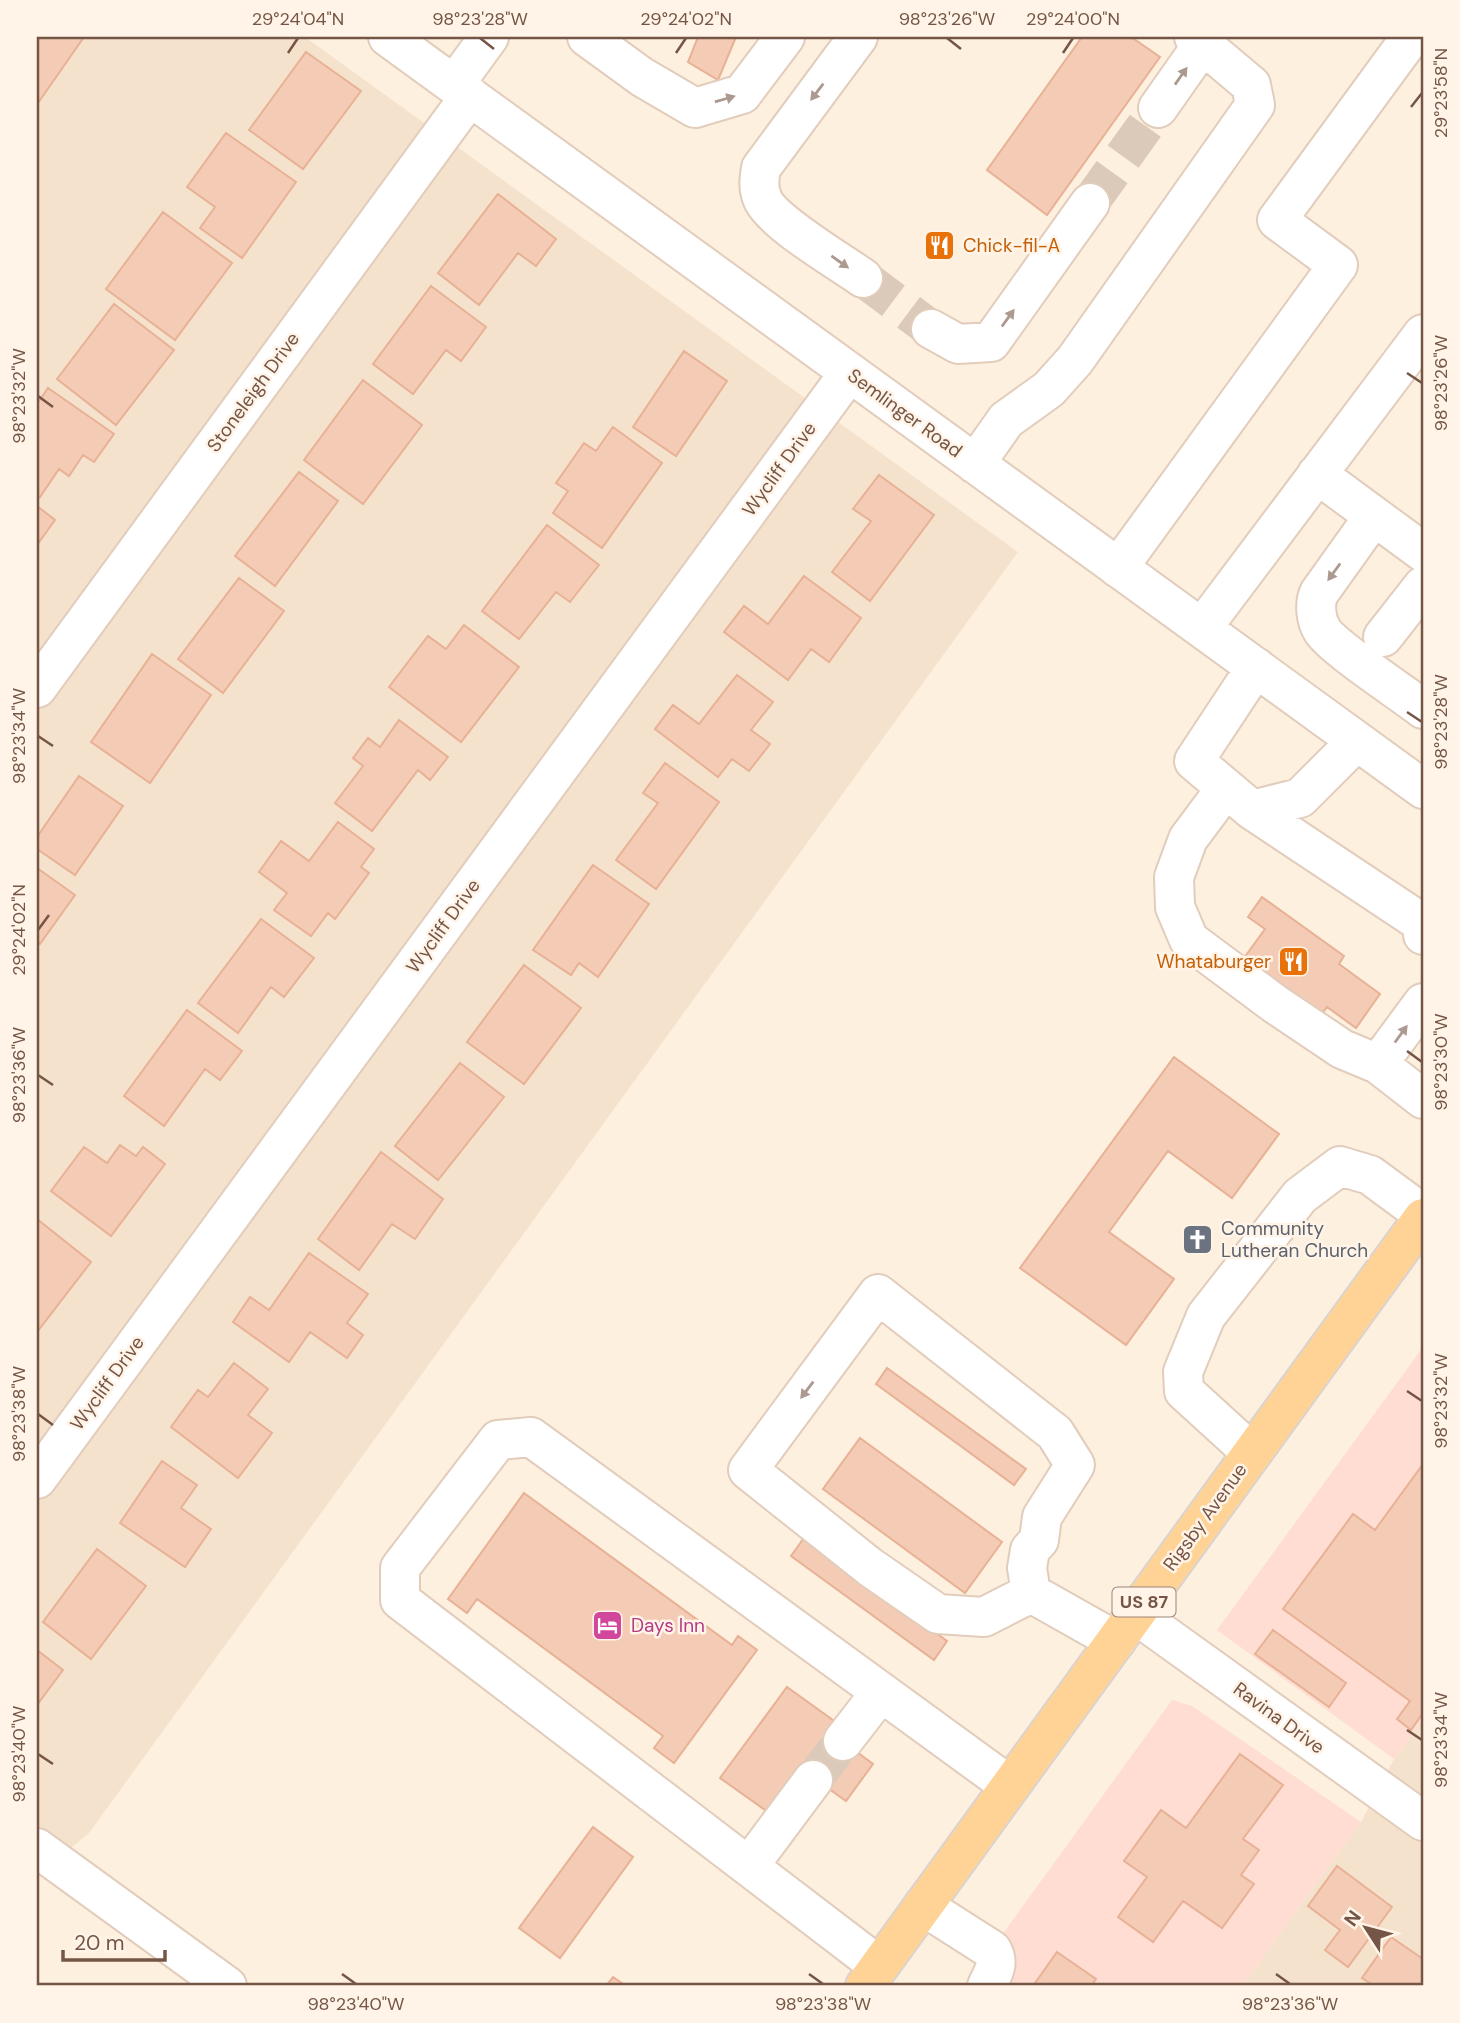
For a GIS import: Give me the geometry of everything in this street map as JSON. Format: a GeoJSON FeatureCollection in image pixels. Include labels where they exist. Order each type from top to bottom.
{"type":"FeatureCollection","features":[{"type":"Feature","properties":{"kind":"main road","name":"Rigsby Avenue"},"geometry":{"type":"LineString","coordinates":[[872,1976],[1423,1216]]}},
{"type":"Feature","properties":{"kind":"street","name":"Semlinger Road"},"geometry":{"type":"LineString","coordinates":[[388,37],[1423,789]]}},
{"type":"Feature","properties":{"kind":"street","name":"Stoneleigh Drive"},"geometry":{"type":"LineString","coordinates":[[37,688],[462,91],[489,37]]}},
{"type":"Feature","properties":{"kind":"street"},"geometry":{"type":"LineString","coordinates":[[587,37],[642,76],[695,107],[742,94],[785,37]]}},
{"type":"Feature","properties":{"kind":"street"},"geometry":{"type":"LineString","coordinates":[[858,37],[761,168],[758,186],[764,202],[778,218],[863,278]]}},
{"type":"Feature","properties":{"kind":"street"},"geometry":{"type":"LineString","coordinates":[[1118,568],[1338,265],[1277,220],[1411,37]]}},
{"type":"Feature","properties":{"kind":"street"},"geometry":{"type":"LineString","coordinates":[[975,464],[1006,420],[1049,388],[1075,360],[1255,105],[1251,85],[1198,41],[1158,108]]}},
{"type":"Feature","properties":{"kind":"street"},"geometry":{"type":"LineString","coordinates":[[931,330],[958,344],[991,342],[1090,202]]}},
{"type":"Feature","properties":{"kind":"street"},"geometry":{"type":"LineString","coordinates":[[1202,628],[1423,334]]}},
{"type":"Feature","properties":{"kind":"street","name":"Wycliff Drive"},"geometry":{"type":"LineString","coordinates":[[37,1479],[849,373]]}},
{"type":"Feature","properties":{"kind":"street"},"geometry":{"type":"LineString","coordinates":[[1317,474],[1423,552]]}},
{"type":"Feature","properties":{"kind":"street"},"geometry":{"type":"LineString","coordinates":[[1374,516],[1319,593],[1315,601],[1317,613],[1322,631],[1423,709]]}},
{"type":"Feature","properties":{"kind":"street"},"geometry":{"type":"LineString","coordinates":[[1383,637],[1423,586]]}},
{"type":"Feature","properties":{"kind":"street"},"geometry":{"type":"LineString","coordinates":[[1256,667],[1194,761],[1239,799],[1422,923],[1423,935]]}},
{"type":"Feature","properties":{"kind":"street"},"geometry":{"type":"LineString","coordinates":[[1357,741],[1300,798],[1239,799],[1188,839],[1174,877],[1175,907],[1189,940],[1342,1049],[1378,1064],[1423,1099]]}},
{"type":"Feature","properties":{"kind":"street"},"geometry":{"type":"LineString","coordinates":[[1378,1064],[1423,1003]]}},
{"type":"Feature","properties":{"kind":"street"},"geometry":{"type":"LineString","coordinates":[[1252,1453],[1184,1391],[1183,1371],[1206,1316],[1300,1196],[1340,1166],[1370,1175],[1423,1216]]}},
{"type":"Feature","properties":{"kind":"street"},"geometry":{"type":"LineString","coordinates":[[878,1294],[1055,1433],[1075,1465],[1030,1550],[1031,1593],[984,1617],[938,1614],[870,1567],[748,1470],[878,1294]]}},
{"type":"Feature","properties":{"kind":"street"},"geometry":{"type":"LineString","coordinates":[[872,1976],[749,1866],[400,1601],[400,1568],[498,1440],[531,1437],[1010,1786]]}},
{"type":"Feature","properties":{"kind":"street","name":"Ravina Drive"},"geometry":{"type":"LineString","coordinates":[[1031,1593],[1125,1627],[1423,1821]]}},
{"type":"Feature","properties":{"kind":"street"},"geometry":{"type":"LineString","coordinates":[[842,1741],[881,1692]]}},
{"type":"Feature","properties":{"kind":"street"},"geometry":{"type":"LineString","coordinates":[[749,1866],[813,1780]]}},
{"type":"Feature","properties":{"kind":"street"},"geometry":{"type":"LineString","coordinates":[[37,1848],[228,1986]]}},
{"type":"Feature","properties":{"kind":"street"},"geometry":{"type":"LineString","coordinates":[[923,1906],[992,1950],[997,1958],[996,1968],[987,1986]]}},
{"type":"Feature","properties":{"kind":"shaded area"},"geometry":{"type":"Polygon","coordinates":[[[37,37],[305,37],[1018,552],[89,1833],[37,1876],[37,37]]]}},
{"type":"Feature","properties":{"kind":"shaded area"},"geometry":{"type":"Polygon","coordinates":[[[1423,1347],[1423,1719],[1394,1759],[1217,1630],[1423,1347]]]}},
{"type":"Feature","properties":{"kind":"shaded area"},"geometry":{"type":"Polygon","coordinates":[[[1172,1700],[1192,1706],[1361,1822],[1242,1986],[965,1986],[1172,1700]]]}},
{"type":"Feature","properties":{"kind":"shaded area"},"geometry":{"type":"Polygon","coordinates":[[[1423,1719],[1423,1986],[1242,1986],[1361,1822],[1394,1759],[1423,1719]]]}},
{"type":"Feature","properties":{"kind":"building"},"geometry":{"type":"Polygon","coordinates":[[[37,37],[84,37],[38,103],[37,102],[37,37]]]}},
{"type":"Feature","properties":{"kind":"building"},"geometry":{"type":"Polygon","coordinates":[[[698,37],[736,37],[718,80],[688,62],[698,37]]]}},
{"type":"Feature","properties":{"kind":"building"},"geometry":{"type":"Polygon","coordinates":[[[1082,37],[1131,37],[1160,57],[1047,215],[987,170],[1082,37]]]}},
{"type":"Feature","properties":{"kind":"building"},"geometry":{"type":"Polygon","coordinates":[[[306,52],[361,91],[303,169],[249,130],[306,52]]]}},
{"type":"Feature","properties":{"kind":"building"},"geometry":{"type":"Polygon","coordinates":[[[226,133],[296,182],[242,258],[200,228],[215,207],[187,187],[226,133]]]}},
{"type":"Feature","properties":{"kind":"building"},"geometry":{"type":"Polygon","coordinates":[[[498,194],[556,239],[536,266],[518,253],[479,305],[438,273],[498,194]]]}},
{"type":"Feature","properties":{"kind":"building"},"geometry":{"type":"Polygon","coordinates":[[[163,212],[232,263],[175,340],[106,289],[163,212]]]}},
{"type":"Feature","properties":{"kind":"building"},"geometry":{"type":"Polygon","coordinates":[[[431,286],[486,327],[461,361],[446,350],[413,394],[373,364],[431,286]]]}},
{"type":"Feature","properties":{"kind":"building"},"geometry":{"type":"Polygon","coordinates":[[[114,304],[174,350],[116,425],[57,379],[114,304]]]}},
{"type":"Feature","properties":{"kind":"building"},"geometry":{"type":"Polygon","coordinates":[[[684,351],[727,381],[676,456],[633,427],[684,351]]]}},
{"type":"Feature","properties":{"kind":"building"},"geometry":{"type":"Polygon","coordinates":[[[363,380],[422,425],[363,504],[304,460],[363,380]]]}},
{"type":"Feature","properties":{"kind":"building"},"geometry":{"type":"Polygon","coordinates":[[[48,388],[114,434],[94,462],[83,455],[69,476],[59,469],[40,497],[37,495],[37,404],[48,388]]]}},
{"type":"Feature","properties":{"kind":"building"},"geometry":{"type":"Polygon","coordinates":[[[613,427],[662,463],[602,548],[553,513],[568,491],[556,483],[584,443],[596,451],[613,427]]]}},
{"type":"Feature","properties":{"kind":"building"},"geometry":{"type":"Polygon","coordinates":[[[299,472],[338,501],[275,586],[235,556],[299,472]]]}},
{"type":"Feature","properties":{"kind":"building"},"geometry":{"type":"Polygon","coordinates":[[[879,475],[934,515],[870,601],[832,572],[871,521],[853,509],[879,475]]]}},
{"type":"Feature","properties":{"kind":"building"},"geometry":{"type":"Polygon","coordinates":[[[37,506],[55,520],[37,545],[37,506]]]}},
{"type":"Feature","properties":{"kind":"building"},"geometry":{"type":"Polygon","coordinates":[[[547,525],[599,565],[570,602],[556,592],[519,639],[482,611],[547,525]]]}},
{"type":"Feature","properties":{"kind":"building"},"geometry":{"type":"Polygon","coordinates":[[[804,576],[861,618],[829,662],[811,649],[788,680],[724,632],[744,606],[768,624],[804,576]]]}},
{"type":"Feature","properties":{"kind":"building"},"geometry":{"type":"Polygon","coordinates":[[[239,578],[284,611],[223,693],[178,659],[239,578]]]}},
{"type":"Feature","properties":{"kind":"building"},"geometry":{"type":"Polygon","coordinates":[[[464,625],[519,667],[461,742],[389,687],[428,636],[446,649],[464,625]]]}},
{"type":"Feature","properties":{"kind":"building"},"geometry":{"type":"Polygon","coordinates":[[[152,654],[211,695],[150,783],[91,742],[152,654]]]}},
{"type":"Feature","properties":{"kind":"building"},"geometry":{"type":"Polygon","coordinates":[[[737,675],[773,702],[751,730],[770,744],[749,771],[732,759],[718,777],[655,729],[673,705],[699,724],[737,675]]]}},
{"type":"Feature","properties":{"kind":"building"},"geometry":{"type":"Polygon","coordinates":[[[399,720],[448,757],[430,780],[418,770],[372,831],[335,803],[363,766],[353,758],[368,738],[380,747],[399,720]]]}},
{"type":"Feature","properties":{"kind":"building"},"geometry":{"type":"Polygon","coordinates":[[[665,763],[719,802],[656,889],[616,860],[658,803],[643,793],[665,763]]]}},
{"type":"Feature","properties":{"kind":"building"},"geometry":{"type":"Polygon","coordinates":[[[79,776],[123,806],[75,875],[37,849],[37,837],[79,776]]]}},
{"type":"Feature","properties":{"kind":"building"},"geometry":{"type":"Polygon","coordinates":[[[338,822],[374,849],[361,867],[369,873],[335,919],[328,913],[311,936],[274,910],[287,893],[259,872],[281,841],[309,861],[338,822]]]}},
{"type":"Feature","properties":{"kind":"building"},"geometry":{"type":"Polygon","coordinates":[[[593,865],[649,904],[598,977],[579,963],[571,975],[533,950],[593,865]]]}},
{"type":"Feature","properties":{"kind":"building"},"geometry":{"type":"Polygon","coordinates":[[[37,868],[75,895],[40,944],[37,941],[37,868]]]}},
{"type":"Feature","properties":{"kind":"building","name":"Whataburger"},"geometry":{"type":"Polygon","coordinates":[[[1262,897],[1344,956],[1339,964],[1380,994],[1356,1028],[1327,1007],[1321,1015],[1244,958],[1265,929],[1248,917],[1262,897]]]}},
{"type":"Feature","properties":{"kind":"building"},"geometry":{"type":"Polygon","coordinates":[[[261,919],[314,958],[284,997],[271,987],[238,1033],[198,1003],[261,919]]]}},
{"type":"Feature","properties":{"kind":"building"},"geometry":{"type":"Polygon","coordinates":[[[524,965],[581,1008],[524,1084],[467,1042],[524,965]]]}},
{"type":"Feature","properties":{"kind":"building"},"geometry":{"type":"Polygon","coordinates":[[[187,1010],[242,1051],[220,1080],[205,1069],[164,1126],[124,1096],[187,1010]]]}},
{"type":"Feature","properties":{"kind":"building"},"geometry":{"type":"Polygon","coordinates":[[[1174,1057],[1279,1134],[1232,1198],[1168,1151],[1109,1232],[1174,1279],[1126,1345],[1020,1268],[1174,1057]]]}},
{"type":"Feature","properties":{"kind":"building"},"geometry":{"type":"Polygon","coordinates":[[[460,1063],[504,1097],[438,1180],[395,1146],[460,1063]]]}},
{"type":"Feature","properties":{"kind":"building"},"geometry":{"type":"Polygon","coordinates":[[[120,1145],[136,1156],[143,1147],[165,1164],[111,1236],[51,1191],[84,1147],[107,1163],[120,1145]]]}},
{"type":"Feature","properties":{"kind":"building"},"geometry":{"type":"Polygon","coordinates":[[[381,1152],[443,1199],[415,1239],[392,1224],[359,1270],[318,1239],[381,1152]]]}},
{"type":"Feature","properties":{"kind":"building"},"geometry":{"type":"Polygon","coordinates":[[[37,1219],[91,1262],[37,1332],[37,1219]]]}},
{"type":"Feature","properties":{"kind":"building"},"geometry":{"type":"Polygon","coordinates":[[[309,1253],[368,1294],[347,1323],[363,1335],[347,1358],[310,1332],[289,1362],[233,1322],[250,1297],[269,1310],[309,1253]]]}},
{"type":"Feature","properties":{"kind":"building"},"geometry":{"type":"Polygon","coordinates":[[[234,1363],[268,1389],[248,1415],[272,1433],[238,1478],[171,1427],[198,1390],[208,1397],[234,1363]]]}},
{"type":"Feature","properties":{"kind":"building"},"geometry":{"type":"Polygon","coordinates":[[[887,1368],[1026,1469],[1014,1485],[876,1384],[887,1368]]]}},
{"type":"Feature","properties":{"kind":"building"},"geometry":{"type":"Polygon","coordinates":[[[860,1438],[1002,1542],[965,1593],[823,1489],[860,1438]]]}},
{"type":"Feature","properties":{"kind":"building"},"geometry":{"type":"Polygon","coordinates":[[[162,1461],[197,1485],[181,1508],[211,1529],[185,1567],[120,1523],[162,1461]]]}},
{"type":"Feature","properties":{"kind":"building"},"geometry":{"type":"Polygon","coordinates":[[[1423,1464],[1423,1713],[1411,1730],[1397,1719],[1410,1701],[1283,1609],[1353,1514],[1375,1530],[1423,1464]]]}},
{"type":"Feature","properties":{"kind":"building","name":"Days Inn"},"geometry":{"type":"Polygon","coordinates":[[[524,1493],[732,1645],[738,1636],[757,1650],[674,1763],[654,1748],[663,1736],[477,1599],[467,1613],[448,1599],[524,1493]]]}},
{"type":"Feature","properties":{"kind":"building"},"geometry":{"type":"Polygon","coordinates":[[[804,1538],[947,1641],[934,1660],[791,1556],[804,1538]]]}},
{"type":"Feature","properties":{"kind":"building"},"geometry":{"type":"Polygon","coordinates":[[[97,1549],[146,1586],[91,1659],[43,1622],[97,1549]]]}},
{"type":"Feature","properties":{"kind":"building"},"geometry":{"type":"Polygon","coordinates":[[[1273,1630],[1346,1683],[1329,1707],[1255,1654],[1273,1630]]]}},
{"type":"Feature","properties":{"kind":"building"},"geometry":{"type":"Polygon","coordinates":[[[37,1650],[63,1670],[37,1705],[37,1650]]]}},
{"type":"Feature","properties":{"kind":"building"},"geometry":{"type":"Polygon","coordinates":[[[787,1687],[837,1723],[830,1732],[873,1764],[846,1801],[800,1768],[768,1812],[720,1778],[787,1687]]]}},
{"type":"Feature","properties":{"kind":"building"},"geometry":{"type":"Polygon","coordinates":[[[1240,1754],[1283,1785],[1243,1839],[1259,1850],[1241,1875],[1254,1884],[1222,1928],[1183,1901],[1153,1942],[1118,1917],[1147,1877],[1124,1861],[1161,1810],[1186,1828],[1240,1754]]]}},
{"type":"Feature","properties":{"kind":"building"},"geometry":{"type":"Polygon","coordinates":[[[593,1827],[633,1857],[560,1958],[519,1928],[593,1827]]]}},
{"type":"Feature","properties":{"kind":"building"},"geometry":{"type":"Polygon","coordinates":[[[1337,1866],[1392,1907],[1348,1967],[1325,1950],[1340,1930],[1308,1906],[1337,1866]]]}},
{"type":"Feature","properties":{"kind":"building"},"geometry":{"type":"Polygon","coordinates":[[[1391,1937],[1423,1959],[1423,1986],[1374,1986],[1362,1978],[1391,1937]]]}},
{"type":"Feature","properties":{"kind":"building"},"geometry":{"type":"Polygon","coordinates":[[[1057,1952],[1096,1979],[1091,1986],[1033,1986],[1057,1952]]]}},
{"type":"Feature","properties":{"kind":"building"},"geometry":{"type":"Polygon","coordinates":[[[613,1977],[626,1986],[606,1986],[613,1977]]]}},
{"type":"Feature","properties":{"kind":"tunnel"},"geometry":{"type":"LineString","coordinates":[[1090,203],[1158,108]]}},
{"type":"Feature","properties":{"kind":"tunnel"},"geometry":{"type":"LineString","coordinates":[[863,278],[931,329]]}},
{"type":"Feature","properties":{"kind":"tunnel"},"geometry":{"type":"LineString","coordinates":[[813,1780],[843,1741]]}},
{"type":"Feature","properties":{"kind":"place","name":"Chick-fil-A"},"geometry":{"type":"Point","coordinates":[940,245]}},
{"type":"Feature","properties":{"kind":"place","name":"Whataburger"},"geometry":{"type":"Point","coordinates":[1294,961]}},
{"type":"Feature","properties":{"kind":"place","name":"Community Lutheran Church"},"geometry":{"type":"Point","coordinates":[1198,1239]}},
{"type":"Feature","properties":{"kind":"place","name":"Days Inn"},"geometry":{"type":"Point","coordinates":[608,1625]}}]}
